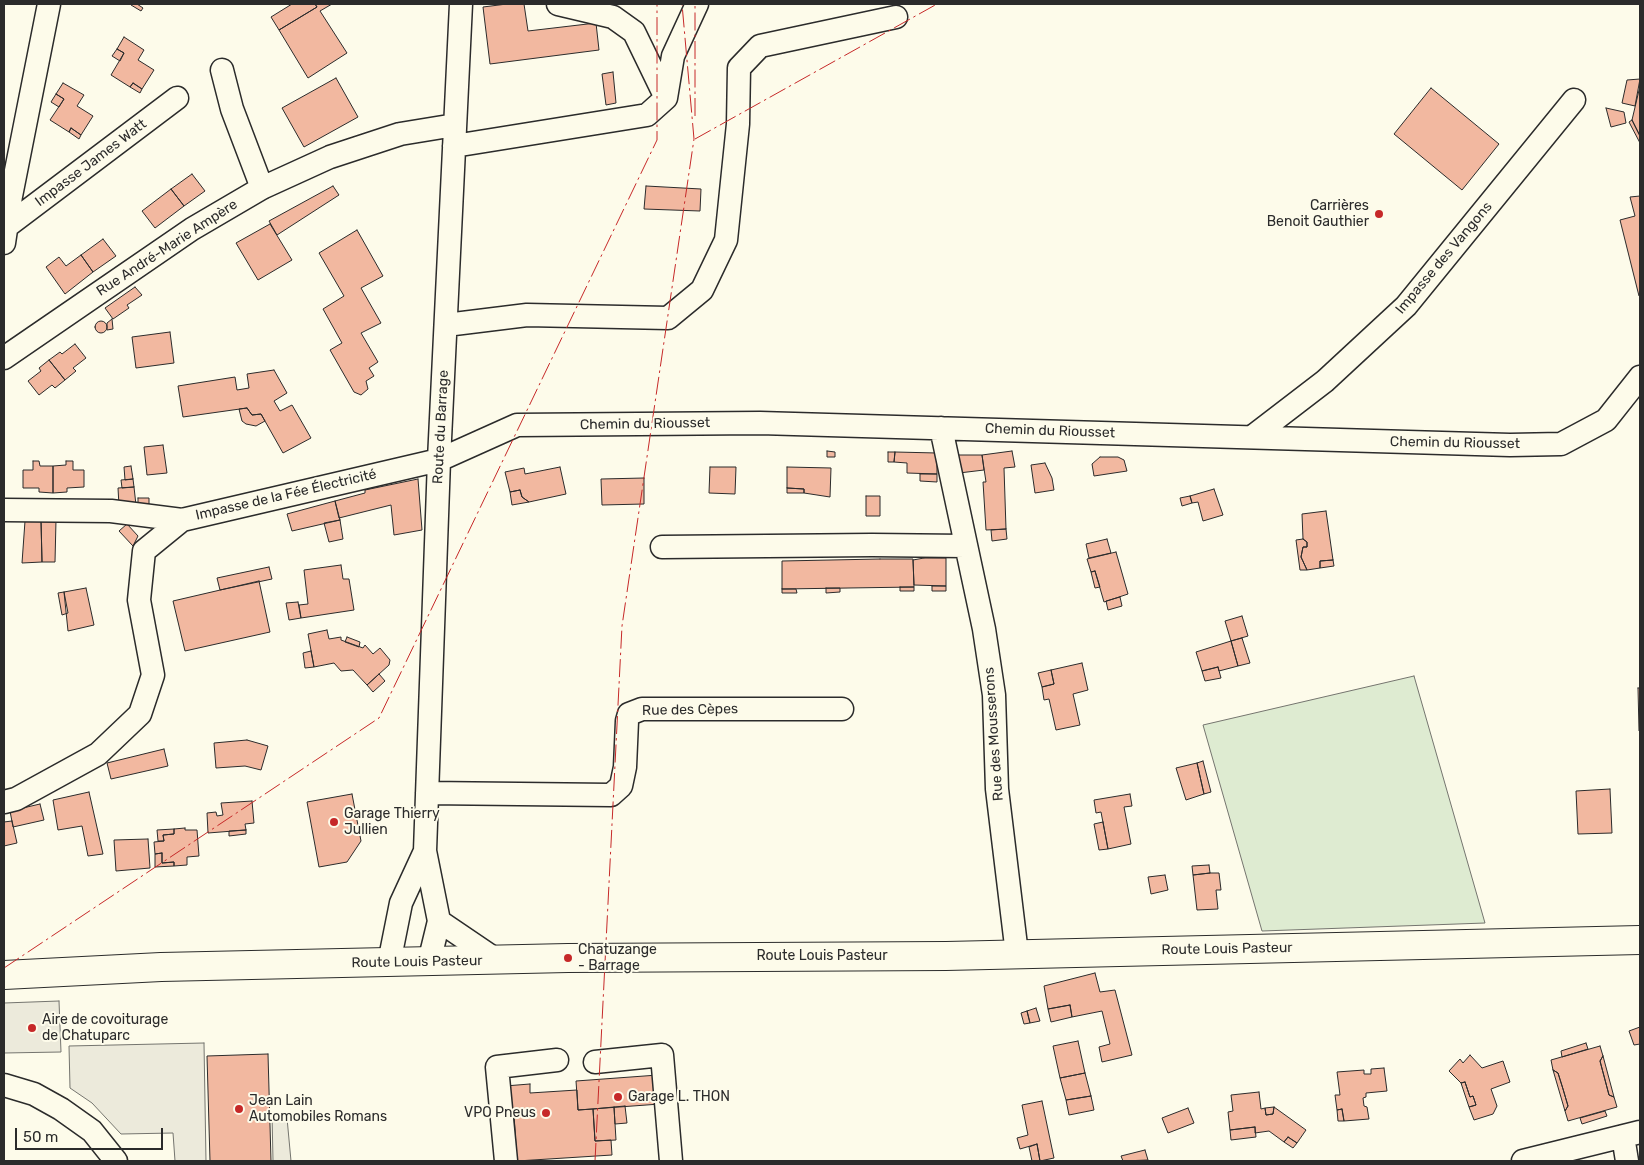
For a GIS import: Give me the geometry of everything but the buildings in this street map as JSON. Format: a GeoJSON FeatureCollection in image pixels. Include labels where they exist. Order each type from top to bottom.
{"type":"FeatureCollection","features":[{"type":"Feature","properties":{"kind":"main road","name":"Route Louis Pasteur"},"geometry":{"type":"LineString","coordinates":[[4,975],[161,967],[498,960],[1017,954],[1640,940]]}},
{"type":"Feature","properties":{"kind":"street"},"geometry":{"type":"LineString","coordinates":[[5,235],[49,4]]}},
{"type":"Feature","properties":{"kind":"street","name":"Route du Barrage"},"geometry":{"type":"LineString","coordinates":[[429,962],[439,921],[425,851],[439,460],[461,4]]}},
{"type":"Feature","properties":{"kind":"street"},"geometry":{"type":"LineString","coordinates":[[558,4],[613,17],[634,32],[666,98]]}},
{"type":"Feature","properties":{"kind":"street"},"geometry":{"type":"LineString","coordinates":[[666,98],[673,56],[697,4]]}},
{"type":"Feature","properties":{"kind":"street"},"geometry":{"type":"LineString","coordinates":[[446,325],[527,314],[668,318],[702,290],[726,240],[738,124],[739,68],[760,46],[896,17]]}},
{"type":"Feature","properties":{"kind":"street"},"geometry":{"type":"LineString","coordinates":[[222,70],[232,108],[262,188]]}},
{"type":"Feature","properties":{"kind":"street","name":"Impasse James Watt"},"geometry":{"type":"LineString","coordinates":[[5,235],[177,98]]}},
{"type":"Feature","properties":{"kind":"street","name":"Rue André-Marie Ampère"},"geometry":{"type":"LineString","coordinates":[[4,358],[192,229],[262,188],[330,157],[391,137],[454,136],[647,115],[666,98]]}},
{"type":"Feature","properties":{"kind":"street","name":"Impasse des Vangons"},"geometry":{"type":"LineString","coordinates":[[1252,437],[1325,382],[1406,306],[1574,100]]}},
{"type":"Feature","properties":{"kind":"street","name":"Chemin du Riousset"},"geometry":{"type":"LineString","coordinates":[[439,460],[517,425],[760,423],[1510,445],[1561,444],[1606,420],[1640,377]]}},
{"type":"Feature","properties":{"kind":"street","name":"Rue des Mousserons"},"geometry":{"type":"LineString","coordinates":[[941,428],[984,629],[994,695],[997,789],[1017,954]]}},
{"type":"Feature","properties":{"kind":"street","name":"Impasse de la Fée Électricité"},"geometry":{"type":"LineString","coordinates":[[4,802],[16,799],[98,754],[140,714],[153,675],[139,600],[144,551],[182,520],[439,460]]}},
{"type":"Feature","properties":{"kind":"street"},"geometry":{"type":"LineString","coordinates":[[4,510],[111,511],[182,520]]}},
{"type":"Feature","properties":{"kind":"street"},"geometry":{"type":"LineString","coordinates":[[662,547],[965,546]]}},
{"type":"Feature","properties":{"kind":"street","name":"Rue des Cèpes"},"geometry":{"type":"LineString","coordinates":[[427,792],[611,794],[621,786],[629,714],[642,709],[842,709]]}},
{"type":"Feature","properties":{"kind":"street","name":"Route du Barrage"},"geometry":{"type":"LineString","coordinates":[[389,963],[401,903],[425,851]]}},
{"type":"Feature","properties":{"kind":"street"},"geometry":{"type":"LineString","coordinates":[[439,921],[498,960]]}},
{"type":"Feature","properties":{"kind":"street"},"geometry":{"type":"LineString","coordinates":[[594,1062],[662,1055],[672,1161]]}},
{"type":"Feature","properties":{"kind":"street"},"geometry":{"type":"LineString","coordinates":[[506,1161],[497,1067],[557,1060]]}},
{"type":"Feature","properties":{"kind":"street"},"geometry":{"type":"LineString","coordinates":[[4,1085],[34,1094],[69,1115],[92,1131],[116,1161]]}},
{"type":"Feature","properties":{"kind":"street"},"geometry":{"type":"LineString","coordinates":[[1523,1161],[1631,1134],[1627,1161]]}},
{"type":"Feature","properties":{"kind":"green space"},"geometry":{"type":"Polygon","coordinates":[[[1414,676],[1485,923],[1262,931],[1203,725],[1414,676]]]}},
{"type":"Feature","properties":{"kind":"shaded area","name":"Aire de covoiturage de Chatuparc"},"geometry":{"type":"Polygon","coordinates":[[[59,1001],[61,1052],[4,1053],[4,1003],[59,1001]]]}},
{"type":"Feature","properties":{"kind":"shaded area"},"geometry":{"type":"Polygon","coordinates":[[[204,1043],[206,1161],[175,1161],[173,1133],[121,1134],[92,1103],[70,1088],[69,1046],[204,1043]]]}},
{"type":"Feature","properties":{"kind":"shaded area"},"geometry":{"type":"Polygon","coordinates":[[[272,1114],[285,1114],[287,1118],[291,1161],[273,1161],[272,1114]]]}},
{"type":"Feature","properties":{"kind":"power"},"geometry":{"type":"LineString","coordinates":[[4,968],[379,718],[657,140],[657,4]]}},
{"type":"Feature","properties":{"kind":"power"},"geometry":{"type":"LineString","coordinates":[[595,1161],[622,626],[694,139],[682,4]]}},
{"type":"Feature","properties":{"kind":"power"},"geometry":{"type":"LineString","coordinates":[[695,4],[695,116]]}},
{"type":"Feature","properties":{"kind":"power"},"geometry":{"type":"LineString","coordinates":[[695,139],[937,4]]}},
{"type":"Feature","properties":{"kind":"place","name":"Carrières Benoit Gauthier"},"geometry":{"type":"Point","coordinates":[1379,214]}},
{"type":"Feature","properties":{"kind":"place","name":"Garage Thierry Jullien"},"geometry":{"type":"Point","coordinates":[334,822]}},
{"type":"Feature","properties":{"kind":"place","name":"Chatuzange - Barrage"},"geometry":{"type":"Point","coordinates":[568,958]}},
{"type":"Feature","properties":{"kind":"place","name":"Aire de covoiturage de Chatuparc"},"geometry":{"type":"Point","coordinates":[32,1028]}},
{"type":"Feature","properties":{"kind":"place","name":"Garage L. THON"},"geometry":{"type":"Point","coordinates":[618,1097]}},
{"type":"Feature","properties":{"kind":"place","name":"Jean Lain Automobiles Romans"},"geometry":{"type":"Point","coordinates":[239,1109]}},
{"type":"Feature","properties":{"kind":"place","name":"VPO Pneus"},"geometry":{"type":"Point","coordinates":[546,1113]}}]}
